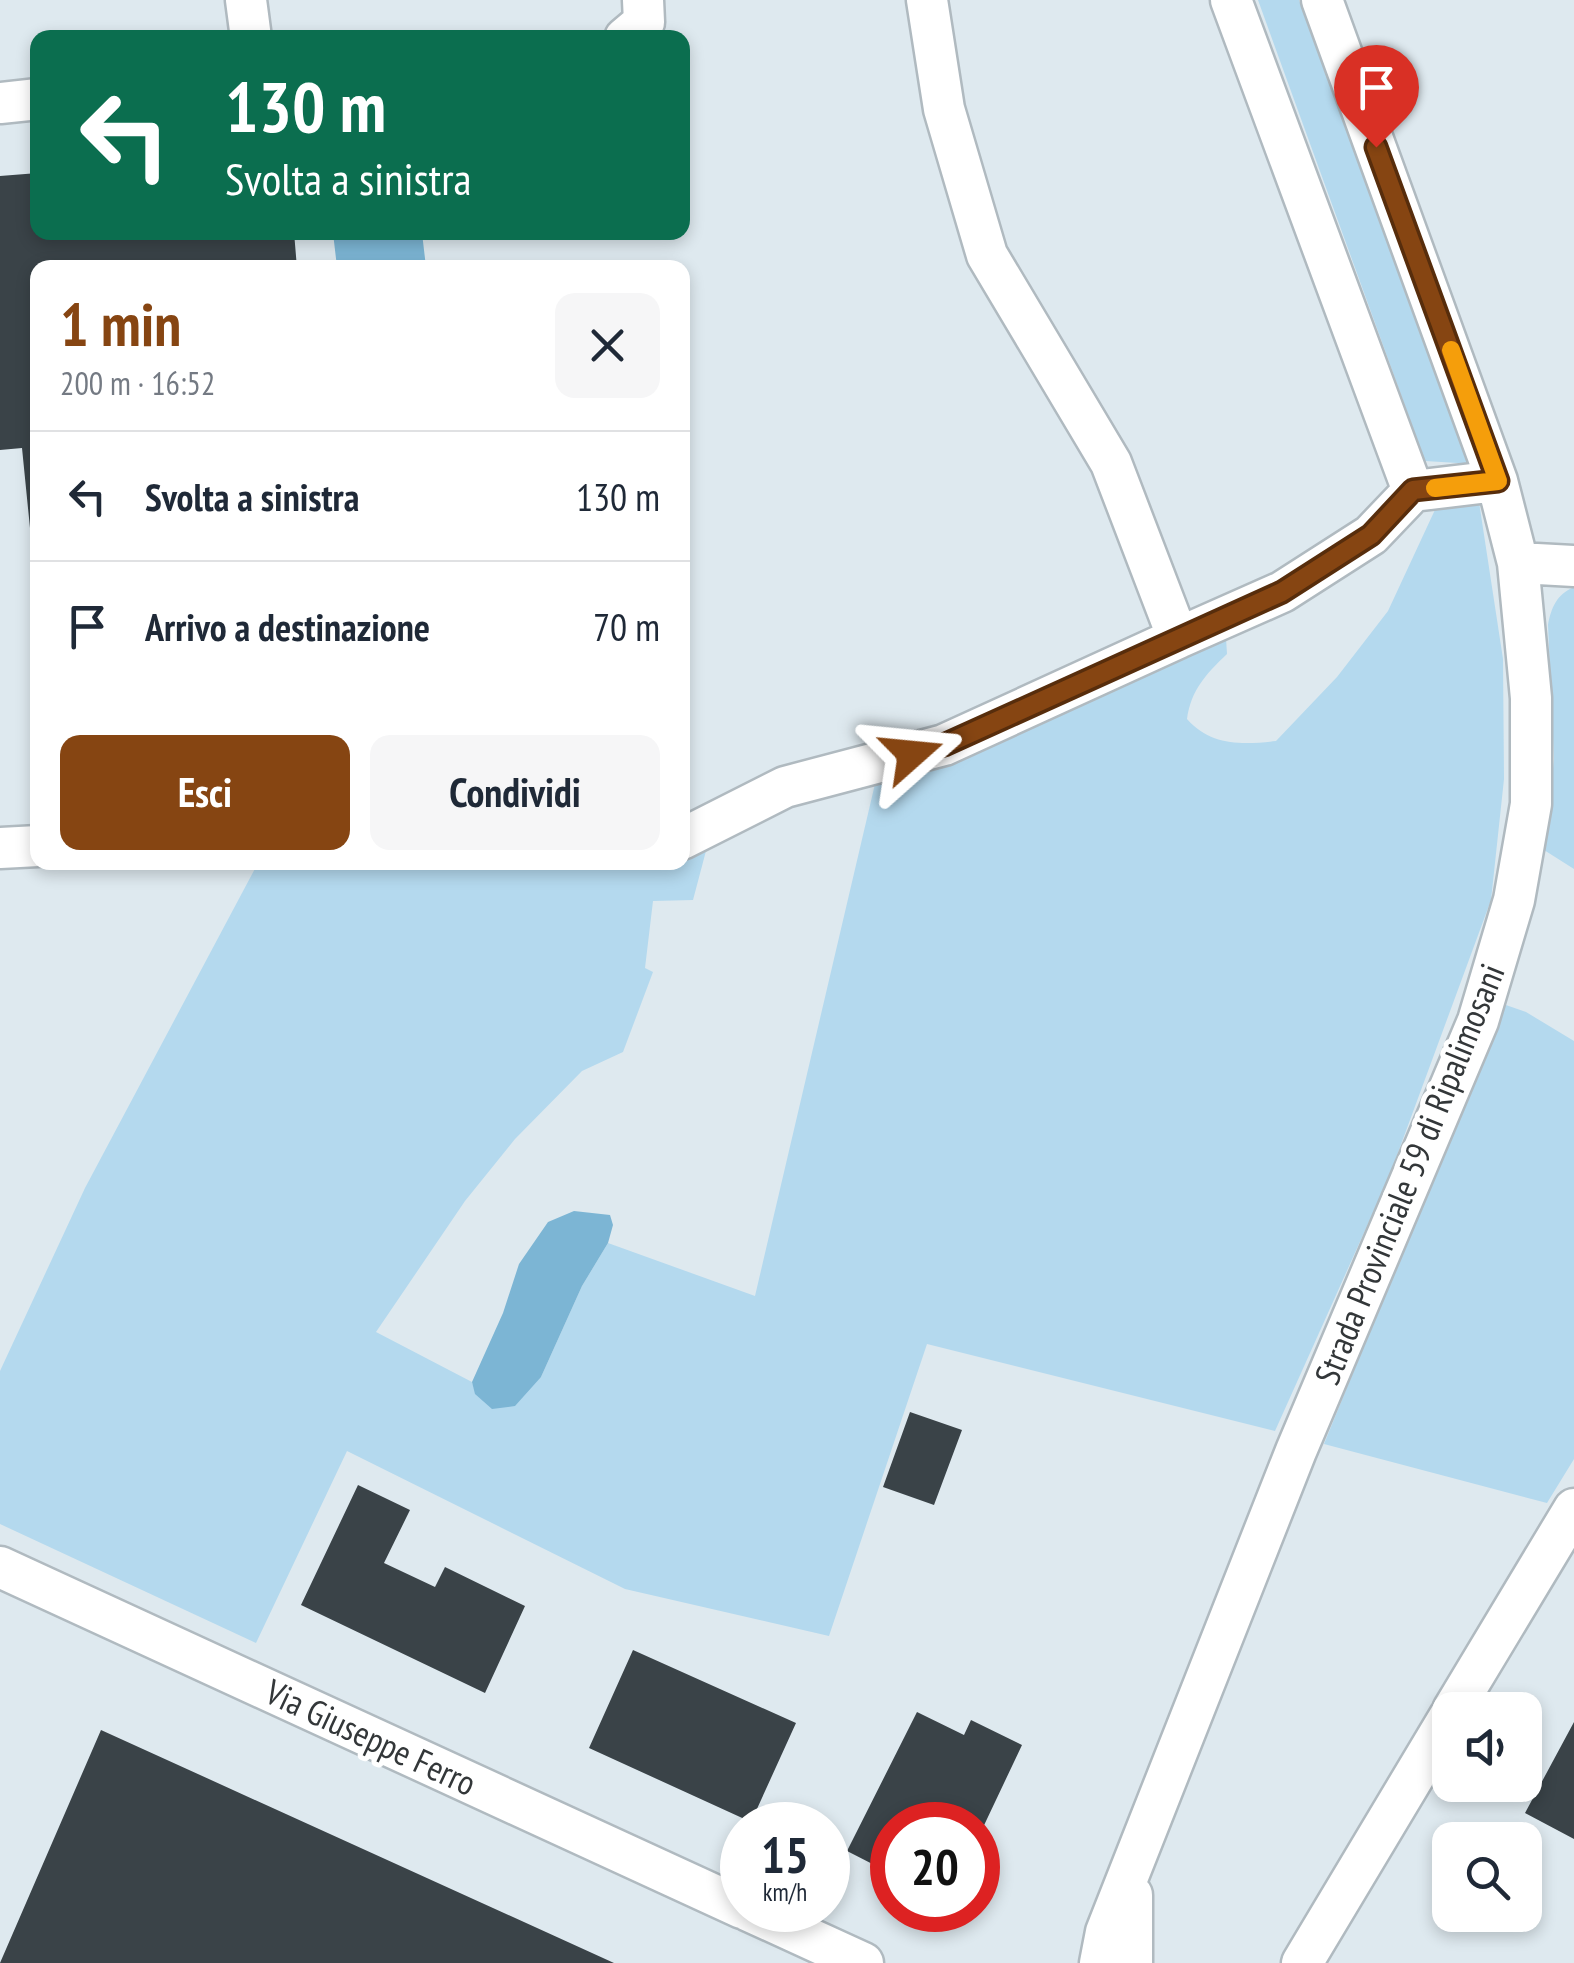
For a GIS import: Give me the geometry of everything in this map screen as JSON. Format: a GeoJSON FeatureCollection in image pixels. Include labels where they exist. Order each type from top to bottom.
{"type":"FeatureCollection","features":[{"type":"Feature","properties":{"kind":"street"},"geometry":{"type":"LineString","coordinates":[[246,0],[250,30]]}},
{"type":"Feature","properties":{"kind":"street"},"geometry":{"type":"LineString","coordinates":[[634,30],[644,22],[643,0]]}},
{"type":"Feature","properties":{"kind":"street"},"geometry":{"type":"LineString","coordinates":[[926,0],[944,109],[988,255],[1111,464],[1178,638]]}},
{"type":"Feature","properties":{"kind":"street"},"geometry":{"type":"LineString","coordinates":[[1230,0],[1413,490]]}},
{"type":"Feature","properties":{"kind":"street","name":"Strada Provinciale 59 di Ripalimosani"},"geometry":{"type":"LineString","coordinates":[[1100,1963],[1106,1932],[1304,1433],[1478,1021],[1509,917],[1531,804],[1531,698],[1518,563],[1498,481],[1322,0]]}},
{"type":"Feature","properties":{"kind":"street"},"geometry":{"type":"LineString","coordinates":[[0,102],[30,100]]}},
{"type":"Feature","properties":{"kind":"street"},"geometry":{"type":"LineString","coordinates":[[690,835],[786,788],[944,745],[1282,592],[1371,535],[1413,490],[1498,481]]}},
{"type":"Feature","properties":{"kind":"street"},"geometry":{"type":"LineString","coordinates":[[1518,563],[1574,566]]}},
{"type":"Feature","properties":{"kind":"street"},"geometry":{"type":"LineString","coordinates":[[0,848],[30,846]]}},
{"type":"Feature","properties":{"kind":"street"},"geometry":{"type":"LineString","coordinates":[[1465,1692],[1568,1531]]}},
{"type":"Feature","properties":{"kind":"street","name":"Via Giuseppe Ferro"},"geometry":{"type":"LineString","coordinates":[[0,1566],[720,1897]]}},
{"type":"Feature","properties":{"kind":"street"},"geometry":{"type":"LineString","coordinates":[[1302,1963],[1432,1746]]}},
{"type":"Feature","properties":{"kind":"street","name":"Strada Provinciale 59 di Ripalimosani"},"geometry":{"type":"LineString","coordinates":[[1132,1963],[1133,1870]]}},
{"type":"Feature","properties":{"kind":"street","name":"Via Giuseppe Ferro"},"geometry":{"type":"LineString","coordinates":[[795,1932],[862,1963]]}},
{"type":"Feature","properties":{"kind":"shaded area"},"geometry":{"type":"Polygon","coordinates":[[[1258,0],[1299,0],[1407,277],[1474,464],[1425,461],[1258,0]]]}},
{"type":"Feature","properties":{"kind":"shaded area"},"geometry":{"type":"Polygon","coordinates":[[[334,240],[423,240],[425,260],[336,260],[334,240]]]}},
{"type":"Feature","properties":{"kind":"shaded area"},"geometry":{"type":"Polygon","coordinates":[[[1477,489],[1503,659],[1504,779],[1491,900],[1389,1177],[1275,1431],[927,1344],[829,1636],[625,1589],[347,1451],[256,1643],[0,1524],[0,1371],[85,1188],[254,870],[690,870],[690,840],[711,832],[693,900],[653,901],[645,968],[653,972],[623,1052],[582,1071],[515,1139],[465,1201],[376,1332],[472,1382],[476,1394],[541,1377],[582,1286],[608,1243],[755,1296],[878,771],[1225,622],[1227,654],[1201,683],[1187,719],[1206,734],[1228,742],[1276,741],[1337,677],[1388,611],[1440,499],[1477,489]]]}},
{"type":"Feature","properties":{"kind":"shaded area"},"geometry":{"type":"Polygon","coordinates":[[[1574,587],[1574,869],[1544,850],[1554,759],[1548,625],[1556,602],[1574,587]]]}},
{"type":"Feature","properties":{"kind":"shaded area"},"geometry":{"type":"Polygon","coordinates":[[[1503,1004],[1526,1012],[1574,1041],[1574,1459],[1547,1503],[1324,1444],[1503,1004]]]}},
{"type":"Feature","properties":{"kind":"shaded area"},"geometry":{"type":"Polygon","coordinates":[[[574,1211],[610,1215],[613,1225],[608,1243],[582,1286],[541,1377],[515,1406],[492,1409],[475,1394],[472,1382],[503,1313],[519,1264],[548,1222],[574,1211]]]}},
{"type":"Feature","properties":{"kind":"building"},"geometry":{"type":"Polygon","coordinates":[[[30,174],[30,240],[295,240],[296,260],[30,260],[30,528],[22,448],[0,450],[0,176],[30,174]]]}},
{"type":"Feature","properties":{"kind":"building"},"geometry":{"type":"Polygon","coordinates":[[[910,1412],[962,1430],[934,1505],[883,1487],[910,1412]]]}},
{"type":"Feature","properties":{"kind":"building"},"geometry":{"type":"Polygon","coordinates":[[[358,1485],[410,1510],[384,1563],[435,1587],[445,1567],[525,1606],[485,1693],[301,1605],[358,1485]]]}},
{"type":"Feature","properties":{"kind":"building"},"geometry":{"type":"Polygon","coordinates":[[[633,1650],[796,1723],[760,1802],[720,1802],[720,1808],[589,1748],[633,1650]]]}},
{"type":"Feature","properties":{"kind":"building"},"geometry":{"type":"Polygon","coordinates":[[[917,1712],[964,1735],[971,1720],[1022,1745],[995,1802],[872,1802],[917,1712]]]}},
{"type":"Feature","properties":{"kind":"building"},"geometry":{"type":"Polygon","coordinates":[[[1574,1722],[1574,1839],[1525,1813],[1531,1802],[1542,1802],[1542,1781],[1574,1722]]]}},
{"type":"Feature","properties":{"kind":"building"},"geometry":{"type":"Polygon","coordinates":[[[101,1730],[614,1963],[0,1963],[101,1730]]]}},
{"type":"Feature","properties":{"kind":"building"},"geometry":{"type":"Polygon","coordinates":[[[870,1805],[870,1863],[850,1853],[870,1805]]]}},
{"type":"Feature","properties":{"kind":"slow traffic"},"geometry":{"type":"LineString","coordinates":[[1435,488],[1498,481],[1451,350]]}},
{"type":"Feature","properties":{"kind":"route"},"geometry":{"type":"LineString","coordinates":[[912,754],[944,745],[1282,592],[1371,535],[1413,490],[1498,481],[1376,147]]}}]}
